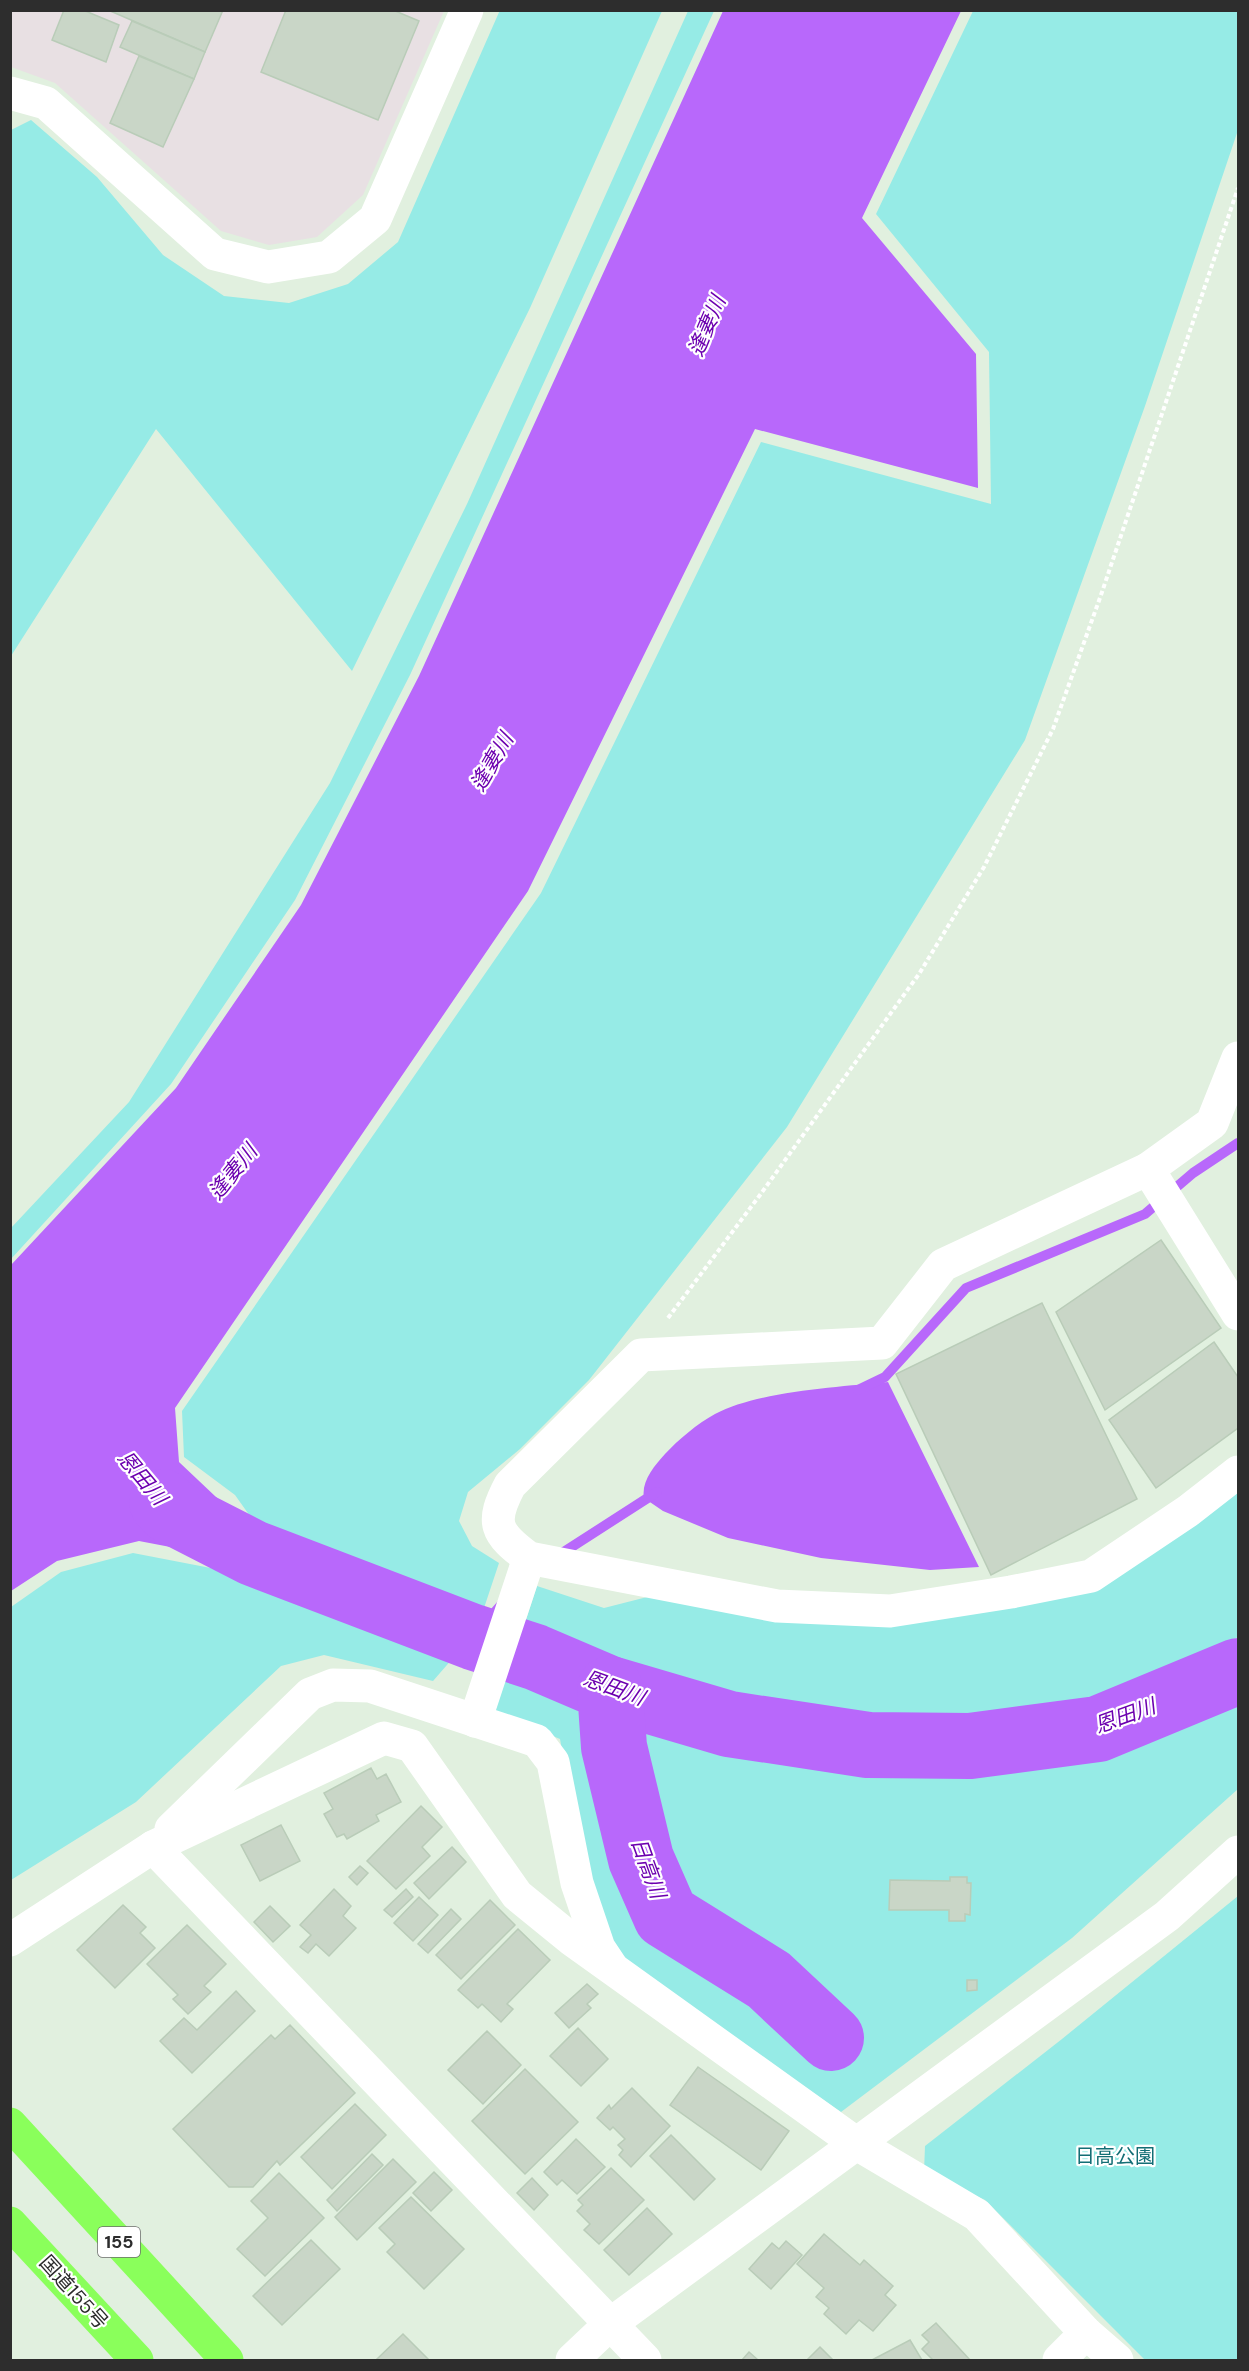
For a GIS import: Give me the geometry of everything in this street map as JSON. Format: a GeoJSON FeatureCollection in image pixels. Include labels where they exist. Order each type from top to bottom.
{"type":"FeatureCollection","features":[{"type":"Feature","properties":{"kind":"highway","name":"155"},"geometry":{"type":"LineString","coordinates":[[10,2124],[227,2361]]}},
{"type":"Feature","properties":{"kind":"highway","name":"国道155号"},"geometry":{"type":"LineString","coordinates":[[10,2223],[137,2361]]}},
{"type":"Feature","properties":{"kind":"street"},"geometry":{"type":"LineString","coordinates":[[10,93],[46,103],[215,254],[268,267],[328,257],[375,219],[467,10]]}},
{"type":"Feature","properties":{"kind":"street"},"geometry":{"type":"LineString","coordinates":[[1239,1058],[1212,1123],[1150,1172],[943,1264],[882,1343],[640,1355],[510,1485],[499,1507],[498,1524],[507,1542],[529,1558],[777,1606],[890,1611],[1011,1592],[1091,1576],[1188,1512],[1239,1473]]}},
{"type":"Feature","properties":{"kind":"street"},"geometry":{"type":"LineString","coordinates":[[1150,1172],[1239,1314]]}},
{"type":"Feature","properties":{"kind":"street"},"geometry":{"type":"LineString","coordinates":[[475,1721],[529,1558]]}},
{"type":"Feature","properties":{"kind":"street"},"geometry":{"type":"LineString","coordinates":[[153,1847],[310,1694],[333,1685],[370,1686],[537,1741],[553,1762],[577,1883],[599,1948],[614,1970]]}},
{"type":"Feature","properties":{"kind":"street"},"geometry":{"type":"LineString","coordinates":[[10,1941],[153,1847],[384,1738],[412,1746],[517,1895],[571,1939],[857,2144],[977,2215],[1086,2333],[1117,2361]]}},
{"type":"Feature","properties":{"kind":"street"},"geometry":{"type":"LineString","coordinates":[[153,1847],[645,2361]]}},
{"type":"Feature","properties":{"kind":"street"},"geometry":{"type":"LineString","coordinates":[[572,2361],[609,2325],[1167,1916],[1239,1852]]}},
{"type":"Feature","properties":{"kind":"street"},"geometry":{"type":"LineString","coordinates":[[1059,2361],[1086,2333]]}},
{"type":"Feature","properties":{"kind":"path"},"geometry":{"type":"LineString","coordinates":[[640,1355],[760,1195],[919,974],[984,867],[1053,729],[1101,595],[1239,188]]}},
{"type":"Feature","properties":{"kind":"shaded area"},"geometry":{"type":"Polygon","coordinates":[[[10,11],[444,11],[363,195],[317,237],[269,245],[221,231],[55,83],[11,67],[10,11]]]}},
{"type":"Feature","properties":{"kind":"green space"},"geometry":{"type":"Polygon","coordinates":[[[500,10],[662,11],[530,308],[352,671],[156,429],[11,656],[11,130],[31,120],[97,177],[163,255],[224,296],[289,303],[348,284],[398,242],[500,10]]]}},
{"type":"Feature","properties":{"kind":"green space"},"geometry":{"type":"Polygon","coordinates":[[[688,11],[714,11],[410,675],[295,900],[171,1084],[11,1259],[11,1228],[129,1102],[330,783],[467,504],[688,11]]]}},
{"type":"Feature","properties":{"kind":"green space"},"geometry":{"type":"Polygon","coordinates":[[[973,11],[1238,11],[1238,130],[1145,406],[1025,740],[787,1127],[589,1380],[520,1449],[468,1492],[459,1521],[472,1546],[499,1563],[480,1620],[393,1586],[270,1544],[235,1495],[184,1457],[182,1411],[541,893],[761,442],[991,504],[989,352],[876,214],[973,11]]]}},
{"type":"Feature","properties":{"kind":"green space"},"geometry":{"type":"Polygon","coordinates":[[[1238,1483],[1238,1637],[1146,1681],[1088,1700],[1050,1709],[1009,1715],[923,1719],[837,1714],[796,1708],[699,1684],[524,1626],[537,1586],[604,1608],[655,1595],[780,1616],[1096,1582],[1238,1483]]]}},
{"type":"Feature","properties":{"kind":"green space"},"geometry":{"type":"Polygon","coordinates":[[[133,1553],[273,1580],[460,1650],[433,1681],[324,1655],[281,1666],[136,1802],[11,1880],[11,1607],[61,1572],[133,1553]]]}},
{"type":"Feature","properties":{"kind":"green space"},"geometry":{"type":"Polygon","coordinates":[[[504,1680],[567,1698],[591,1727],[621,1862],[633,1902],[664,1944],[834,2066],[853,2038],[685,1914],[651,1856],[625,1716],[759,1757],[877,1772],[1007,1769],[1106,1751],[1219,1710],[1238,1700],[1238,1789],[1072,1938],[841,2112],[631,1968],[600,1921],[582,1862],[560,1739],[493,1712],[504,1680]]]}},
{"type":"Feature","properties":{"kind":"green space","name":"日高公園"},"geometry":{"type":"Polygon","coordinates":[[[1238,1896],[1238,2360],[1145,2360],[985,2200],[924,2172],[925,2146],[1062,2039],[1238,1896]]]}},
{"type":"Feature","properties":{"kind":"water","name":"逢妻川"},"geometry":{"type":"Polygon","coordinates":[[[723,11],[961,11],[862,218],[976,354],[978,488],[755,429],[528,891],[175,1408],[179,1462],[253,1532],[233,1559],[139,1541],[57,1561],[11,1591],[11,1265],[176,1088],[301,905],[419,676],[723,11]]]}},
{"type":"Feature","properties":{"kind":"water"},"geometry":{"type":"Polygon","coordinates":[[[888,1382],[979,1567],[930,1570],[821,1558],[728,1538],[663,1511],[644,1498],[646,1480],[661,1459],[688,1432],[715,1414],[733,1406],[776,1395],[888,1382]]]}},
{"type":"Feature","properties":{"kind":"building"},"geometry":{"type":"Polygon","coordinates":[[[64,10],[83,10],[119,25],[106,62],[52,40],[64,10]]]}},
{"type":"Feature","properties":{"kind":"building"},"geometry":{"type":"Polygon","coordinates":[[[108,10],[223,10],[205,52],[108,10]]]}},
{"type":"Feature","properties":{"kind":"building"},"geometry":{"type":"Polygon","coordinates":[[[286,10],[393,10],[419,21],[378,120],[261,72],[286,10]]]}},
{"type":"Feature","properties":{"kind":"building"},"geometry":{"type":"Polygon","coordinates":[[[132,21],[205,52],[194,79],[120,47],[132,21]]]}},
{"type":"Feature","properties":{"kind":"building"},"geometry":{"type":"Polygon","coordinates":[[[139,56],[194,79],[163,147],[110,123],[139,56]]]}},
{"type":"Feature","properties":{"kind":"building"},"geometry":{"type":"Polygon","coordinates":[[[1161,1240],[1221,1328],[1105,1410],[1056,1312],[1161,1240]]]}},
{"type":"Feature","properties":{"kind":"building"},"geometry":{"type":"Polygon","coordinates":[[[1042,1303],[1137,1499],[991,1575],[896,1374],[1042,1303]]]}},
{"type":"Feature","properties":{"kind":"building"},"geometry":{"type":"Polygon","coordinates":[[[1214,1342],[1238,1377],[1238,1428],[1156,1488],[1109,1420],[1214,1342]]]}},
{"type":"Feature","properties":{"kind":"building"},"geometry":{"type":"Polygon","coordinates":[[[371,1768],[377,1779],[386,1774],[401,1802],[376,1815],[379,1821],[347,1839],[344,1834],[337,1837],[324,1814],[333,1809],[324,1793],[371,1768]]]}},
{"type":"Feature","properties":{"kind":"building"},"geometry":{"type":"Polygon","coordinates":[[[421,1806],[442,1827],[422,1847],[430,1856],[396,1889],[367,1861],[421,1806]]]}},
{"type":"Feature","properties":{"kind":"building"},"geometry":{"type":"Polygon","coordinates":[[[281,1825],[300,1861],[260,1881],[241,1845],[281,1825]]]}},
{"type":"Feature","properties":{"kind":"building"},"geometry":{"type":"Polygon","coordinates":[[[452,1847],[466,1862],[429,1899],[414,1883],[452,1847]]]}},
{"type":"Feature","properties":{"kind":"building"},"geometry":{"type":"Polygon","coordinates":[[[360,1866],[368,1873],[357,1885],[349,1877],[360,1866]]]}},
{"type":"Feature","properties":{"kind":"building"},"geometry":{"type":"Polygon","coordinates":[[[950,1877],[967,1877],[967,1883],[971,1883],[970,1915],[965,1914],[965,1921],[949,1921],[949,1910],[889,1910],[890,1880],[950,1881],[950,1877]]]}},
{"type":"Feature","properties":{"kind":"building"},"geometry":{"type":"Polygon","coordinates":[[[334,1889],[351,1906],[343,1916],[356,1928],[329,1956],[316,1944],[308,1953],[300,1947],[311,1935],[300,1925],[334,1889]]]}},
{"type":"Feature","properties":{"kind":"building"},"geometry":{"type":"Polygon","coordinates":[[[406,1889],[413,1897],[392,1917],[384,1910],[406,1889]]]}},
{"type":"Feature","properties":{"kind":"building"},"geometry":{"type":"Polygon","coordinates":[[[419,1897],[438,1915],[413,1941],[394,1923],[419,1897]]]}},
{"type":"Feature","properties":{"kind":"building"},"geometry":{"type":"Polygon","coordinates":[[[490,1900],[515,1925],[461,1979],[436,1955],[490,1900]]]}},
{"type":"Feature","properties":{"kind":"building"},"geometry":{"type":"Polygon","coordinates":[[[123,1905],[146,1927],[140,1933],[155,1948],[115,1988],[77,1950],[123,1905]]]}},
{"type":"Feature","properties":{"kind":"building"},"geometry":{"type":"Polygon","coordinates":[[[270,1906],[290,1926],[273,1942],[254,1922],[270,1906]]]}},
{"type":"Feature","properties":{"kind":"building"},"geometry":{"type":"Polygon","coordinates":[[[451,1909],[461,1919],[428,1953],[418,1944],[451,1909]]]}},
{"type":"Feature","properties":{"kind":"building"},"geometry":{"type":"Polygon","coordinates":[[[187,1925],[226,1964],[204,1986],[211,1992],[188,2014],[173,1999],[178,1995],[147,1964],[187,1925]]]}},
{"type":"Feature","properties":{"kind":"building"},"geometry":{"type":"Polygon","coordinates":[[[518,1929],[550,1960],[507,2004],[513,2009],[501,2022],[482,2004],[478,2008],[458,1990],[518,1929]]]}},
{"type":"Feature","properties":{"kind":"building"},"geometry":{"type":"Polygon","coordinates":[[[967,1980],[977,1980],[977,1990],[967,1991],[967,1980]]]}},
{"type":"Feature","properties":{"kind":"building"},"geometry":{"type":"Polygon","coordinates":[[[587,1984],[598,1994],[587,2004],[591,2008],[569,2028],[555,2013],[587,1984]]]}},
{"type":"Feature","properties":{"kind":"building"},"geometry":{"type":"Polygon","coordinates":[[[236,1991],[255,2011],[192,2073],[160,2041],[184,2018],[197,2030],[236,1991]]]}},
{"type":"Feature","properties":{"kind":"building"},"geometry":{"type":"Polygon","coordinates":[[[290,2025],[355,2093],[280,2165],[277,2161],[253,2187],[229,2187],[173,2129],[271,2035],[275,2039],[290,2025]]]}},
{"type":"Feature","properties":{"kind":"building"},"geometry":{"type":"Polygon","coordinates":[[[578,2028],[608,2059],[581,2086],[550,2056],[578,2028]]]}},
{"type":"Feature","properties":{"kind":"building"},"geometry":{"type":"Polygon","coordinates":[[[487,2031],[521,2065],[483,2104],[448,2070],[487,2031]]]}},
{"type":"Feature","properties":{"kind":"building"},"geometry":{"type":"Polygon","coordinates":[[[698,2067],[789,2131],[761,2170],[670,2105],[698,2067]]]}},
{"type":"Feature","properties":{"kind":"building"},"geometry":{"type":"Polygon","coordinates":[[[525,2069],[578,2122],[525,2174],[472,2121],[525,2069]]]}},
{"type":"Feature","properties":{"kind":"building"},"geometry":{"type":"Polygon","coordinates":[[[632,2088],[670,2126],[631,2167],[619,2155],[623,2150],[618,2145],[625,2139],[613,2127],[610,2130],[597,2118],[609,2105],[611,2109],[632,2088]]]}},
{"type":"Feature","properties":{"kind":"building"},"geometry":{"type":"Polygon","coordinates":[[[355,2104],[386,2135],[332,2189],[301,2157],[355,2104]]]}},
{"type":"Feature","properties":{"kind":"building"},"geometry":{"type":"Polygon","coordinates":[[[671,2135],[715,2179],[694,2200],[650,2156],[671,2135]]]}},
{"type":"Feature","properties":{"kind":"building"},"geometry":{"type":"Polygon","coordinates":[[[576,2139],[605,2167],[577,2194],[562,2180],[557,2185],[544,2172],[576,2139]]]}},
{"type":"Feature","properties":{"kind":"building"},"geometry":{"type":"Polygon","coordinates":[[[372,2154],[383,2165],[337,2211],[327,2200],[372,2154]]]}},
{"type":"Feature","properties":{"kind":"building"},"geometry":{"type":"Polygon","coordinates":[[[393,2159],[416,2182],[357,2240],[335,2217],[393,2159]]]}},
{"type":"Feature","properties":{"kind":"building"},"geometry":{"type":"Polygon","coordinates":[[[611,2168],[644,2200],[599,2244],[584,2230],[590,2224],[577,2211],[583,2205],[578,2200],[611,2168]]]}},
{"type":"Feature","properties":{"kind":"building"},"geometry":{"type":"Polygon","coordinates":[[[434,2172],[452,2190],[431,2211],[413,2193],[434,2172]]]}},
{"type":"Feature","properties":{"kind":"building"},"geometry":{"type":"Polygon","coordinates":[[[279,2173],[324,2218],[265,2276],[237,2249],[268,2218],[251,2201],[279,2173]]]}},
{"type":"Feature","properties":{"kind":"building"},"geometry":{"type":"Polygon","coordinates":[[[532,2178],[548,2195],[534,2210],[517,2193],[532,2178]]]}},
{"type":"Feature","properties":{"kind":"building"},"geometry":{"type":"Polygon","coordinates":[[[411,2197],[464,2249],[424,2289],[387,2252],[395,2244],[379,2228],[411,2197]]]}},
{"type":"Feature","properties":{"kind":"building"},"geometry":{"type":"Polygon","coordinates":[[[647,2208],[672,2234],[629,2275],[604,2250],[647,2208]]]}},
{"type":"Feature","properties":{"kind":"building"},"geometry":{"type":"Polygon","coordinates":[[[824,2234],[860,2265],[864,2260],[893,2286],[885,2295],[896,2305],[873,2331],[859,2320],[846,2334],[824,2314],[829,2308],[816,2297],[824,2288],[797,2264],[824,2234]]]}},
{"type":"Feature","properties":{"kind":"building"},"geometry":{"type":"Polygon","coordinates":[[[311,2240],[340,2269],[282,2325],[253,2296],[311,2240]]]}},
{"type":"Feature","properties":{"kind":"building"},"geometry":{"type":"Polygon","coordinates":[[[786,2241],[802,2255],[771,2289],[749,2269],[772,2243],[779,2249],[786,2241]]]}},
{"type":"Feature","properties":{"kind":"building"},"geometry":{"type":"Polygon","coordinates":[[[936,2323],[970,2360],[933,2360],[922,2349],[929,2342],[922,2335],[936,2323]]]}},
{"type":"Feature","properties":{"kind":"building"},"geometry":{"type":"Polygon","coordinates":[[[403,2334],[429,2360],[376,2360],[403,2334]]]}},
{"type":"Feature","properties":{"kind":"building"},"geometry":{"type":"Polygon","coordinates":[[[910,2340],[922,2360],[872,2360],[910,2340]]]}},
{"type":"Feature","properties":{"kind":"building"},"geometry":{"type":"Polygon","coordinates":[[[820,2347],[833,2360],[807,2360],[820,2347]]]}},
{"type":"Feature","properties":{"kind":"building"},"geometry":{"type":"Polygon","coordinates":[[[749,2352],[758,2360],[742,2360],[749,2352]]]}},
{"type":"Feature","properties":{"kind":"waterway"},"geometry":{"type":"LineString","coordinates":[[858,1390],[885,1377],[966,1288],[1145,1214],[1193,1173],[1238,1143]]}},
{"type":"Feature","properties":{"kind":"waterway"},"geometry":{"type":"LineString","coordinates":[[556,1557],[657,1492]]}},
{"type":"Feature","properties":{"kind":"waterway","name":"恩田川"},"geometry":{"type":"LineString","coordinates":[[162,1502],[169,1510],[253,1553],[473,1637],[535,1657],[610,1689],[729,1724],[868,1745],[970,1746],[1098,1729],[1238,1671]]}},
{"type":"Feature","properties":{"kind":"waterway"},"geometry":{"type":"LineString","coordinates":[[473,1637],[502,1604]]}},
{"type":"Feature","properties":{"kind":"waterway","name":"日高川"},"geometry":{"type":"LineString","coordinates":[[610,1689],[614,1747],[641,1859],[666,1916],[769,1980],[831,2038]]}}]}
